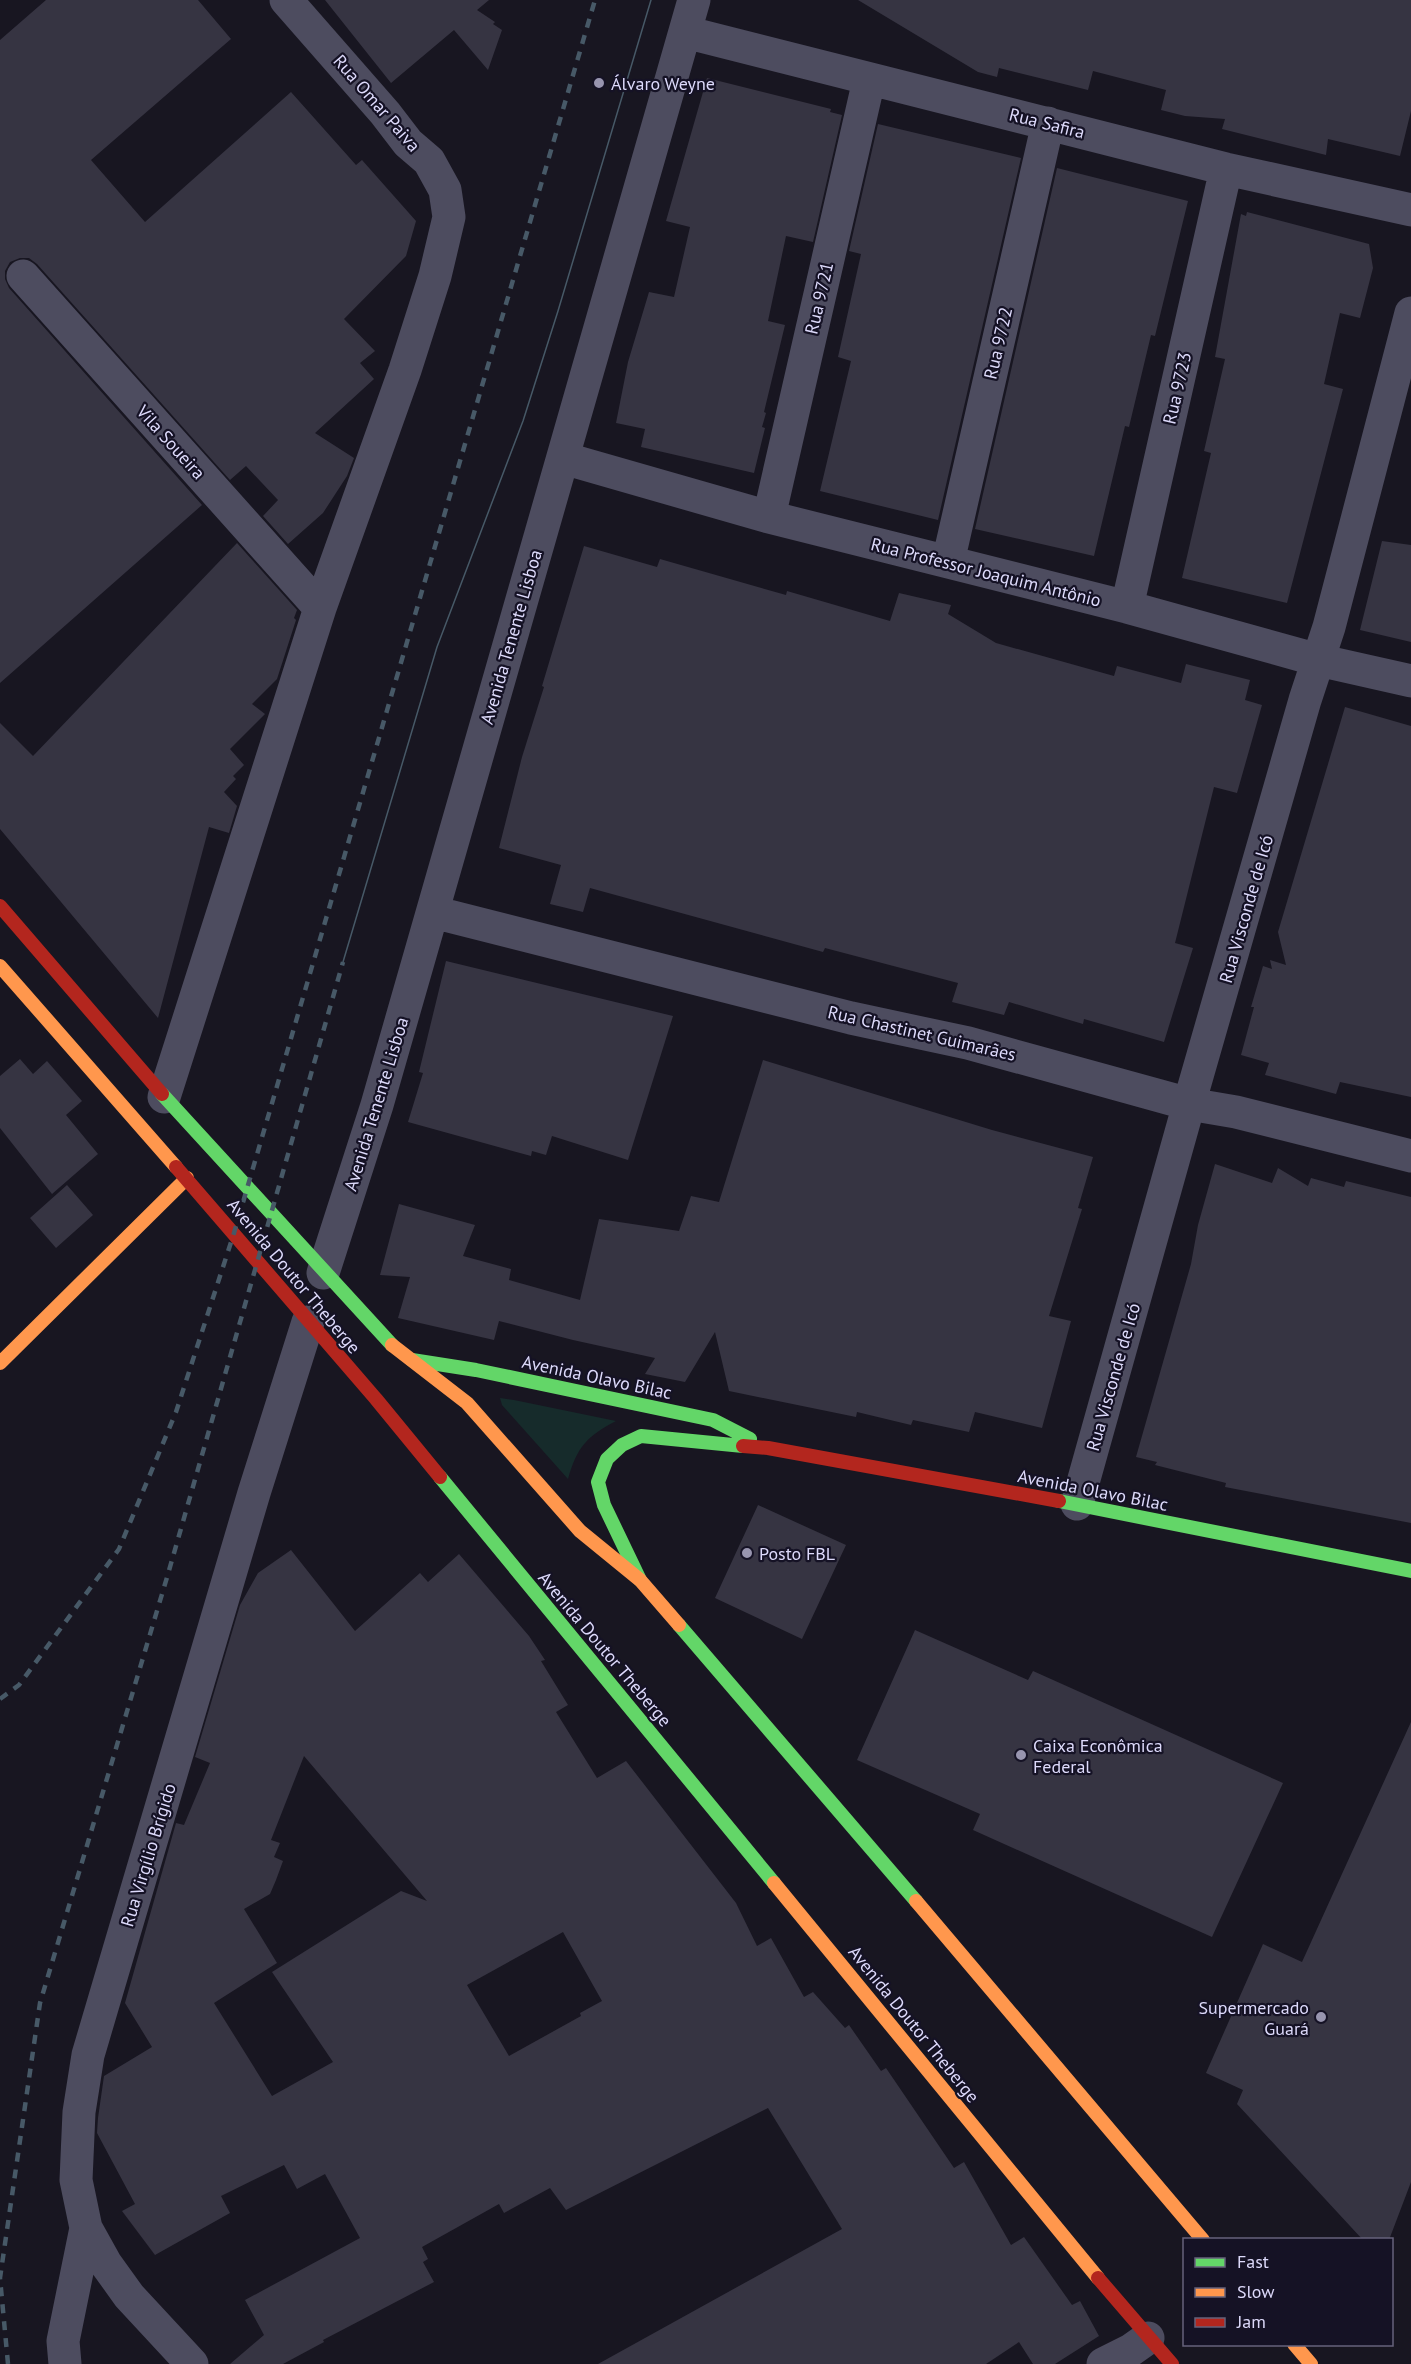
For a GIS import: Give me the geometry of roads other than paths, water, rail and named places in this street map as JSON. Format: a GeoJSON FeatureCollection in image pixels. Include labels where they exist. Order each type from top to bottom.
{"type":"FeatureCollection","features":[{"type":"Feature","properties":{"kind":"main road","name":"Avenida Doutor Theberge"},"geometry":{"type":"LineString","coordinates":[[0,906],[164,1097],[387,1341],[468,1403],[580,1531],[640,1580],[968,1961],[1201,2238]]}},
{"type":"Feature","properties":{"kind":"main road","name":"Avenida Doutor Theberge"},"geometry":{"type":"LineString","coordinates":[[0,966],[187,1178],[376,1399],[1148,2338],[1172,2364]]}},
{"type":"Feature","properties":{"kind":"main road"},"geometry":{"type":"LineString","coordinates":[[0,1363],[187,1178]]}},
{"type":"Feature","properties":{"kind":"main road","name":"Avenida Olavo Bilac"},"geometry":{"type":"LineString","coordinates":[[412,1360],[476,1370],[713,1420],[768,1448]]}},
{"type":"Feature","properties":{"kind":"main road","name":"Avenida Olavo Bilac"},"geometry":{"type":"LineString","coordinates":[[640,1580],[604,1505],[598,1482],[607,1460],[622,1445],[641,1436],[768,1448],[1077,1504],[1411,1571]]}},
{"type":"Feature","properties":{"kind":"main road"},"geometry":{"type":"LineString","coordinates":[[1296,2346],[1311,2364]]}},
{"type":"Feature","properties":{"kind":"street","name":"Rua Omar Paiva"},"geometry":{"type":"LineString","coordinates":[[286,0],[385,113],[408,143],[429,161],[445,190],[449,217],[435,276],[408,359],[320,608]]}},
{"type":"Feature","properties":{"kind":"street","name":"Avenida Tenente Lisboa"},"geometry":{"type":"LineString","coordinates":[[323,1273],[377,1105],[694,0]]}},
{"type":"Feature","properties":{"kind":"street","name":"Rua Safira"},"geometry":{"type":"LineString","coordinates":[[685,32],[1226,169],[1411,210]]}},
{"type":"Feature","properties":{"kind":"street","name":"Rua 9721"},"geometry":{"type":"LineString","coordinates":[[769,517],[869,80]]}},
{"type":"Feature","properties":{"kind":"street","name":"Rua 9722"},"geometry":{"type":"LineString","coordinates":[[948,562],[1048,123]]}},
{"type":"Feature","properties":{"kind":"street","name":"Rua 9723"},"geometry":{"type":"LineString","coordinates":[[1127,608],[1226,169]]}},
{"type":"Feature","properties":{"kind":"street","name":"Vila Soueira"},"geometry":{"type":"LineString","coordinates":[[23,276],[320,608]]}},
{"type":"Feature","properties":{"kind":"street","name":"Rua Visconde de Icó"},"geometry":{"type":"LineString","coordinates":[[1077,1504],[1189,1104],[1336,604],[1411,313]]}},
{"type":"Feature","properties":{"kind":"street","name":"Rua Professor Joaquim Antônio"},"geometry":{"type":"LineString","coordinates":[[563,458],[769,517],[1127,608],[1318,660],[1411,681]]}},
{"type":"Feature","properties":{"kind":"street"},"geometry":{"type":"LineString","coordinates":[[164,1097],[320,608]]}},
{"type":"Feature","properties":{"kind":"street","name":"Rua Chastinet Guimarães"},"geometry":{"type":"LineString","coordinates":[[433,912],[851,1018],[1024,1057],[1189,1104],[1236,1112],[1411,1156]]}},
{"type":"Feature","properties":{"kind":"street","name":"Rua Virgílio Brígido"},"geometry":{"type":"LineString","coordinates":[[192,2364],[129,2296],[106,2264],[86,2228],[76,2180],[79,2112],[88,2055],[254,1493],[308,1322]]}},
{"type":"Feature","properties":{"kind":"street"},"geometry":{"type":"LineString","coordinates":[[65,2364],[63,2342],[86,2228]]}},
{"type":"Feature","properties":{"kind":"street"},"geometry":{"type":"LineString","coordinates":[[1103,2364],[1131,2350],[1148,2338]]}},
{"type":"Feature","properties":{"kind":"tram line"},"geometry":{"type":"LineString","coordinates":[[343,962],[437,647],[523,421],[651,0]]}},
{"type":"Feature","properties":{"kind":"railway"},"geometry":{"type":"LineString","coordinates":[[0,1699],[19,1685],[119,1549],[176,1412],[234,1233],[595,0]]}},
{"type":"Feature","properties":{"kind":"railway"},"geometry":{"type":"LineString","coordinates":[[8,2364],[0,2278],[40,2003],[168,1574],[343,962]]}},
{"type":"Feature","properties":{"kind":"place","name":"Álvaro Weyne"},"geometry":{"type":"Point","coordinates":[599,83]}},
{"type":"Feature","properties":{"kind":"place","name":"Posto FBL"},"geometry":{"type":"Point","coordinates":[747,1553]}},
{"type":"Feature","properties":{"kind":"place","name":"Caixa Econômica Federal"},"geometry":{"type":"Point","coordinates":[1021,1755]}},
{"type":"Feature","properties":{"kind":"place","name":"Supermercado Guará"},"geometry":{"type":"Point","coordinates":[1321,2017]}}]}
